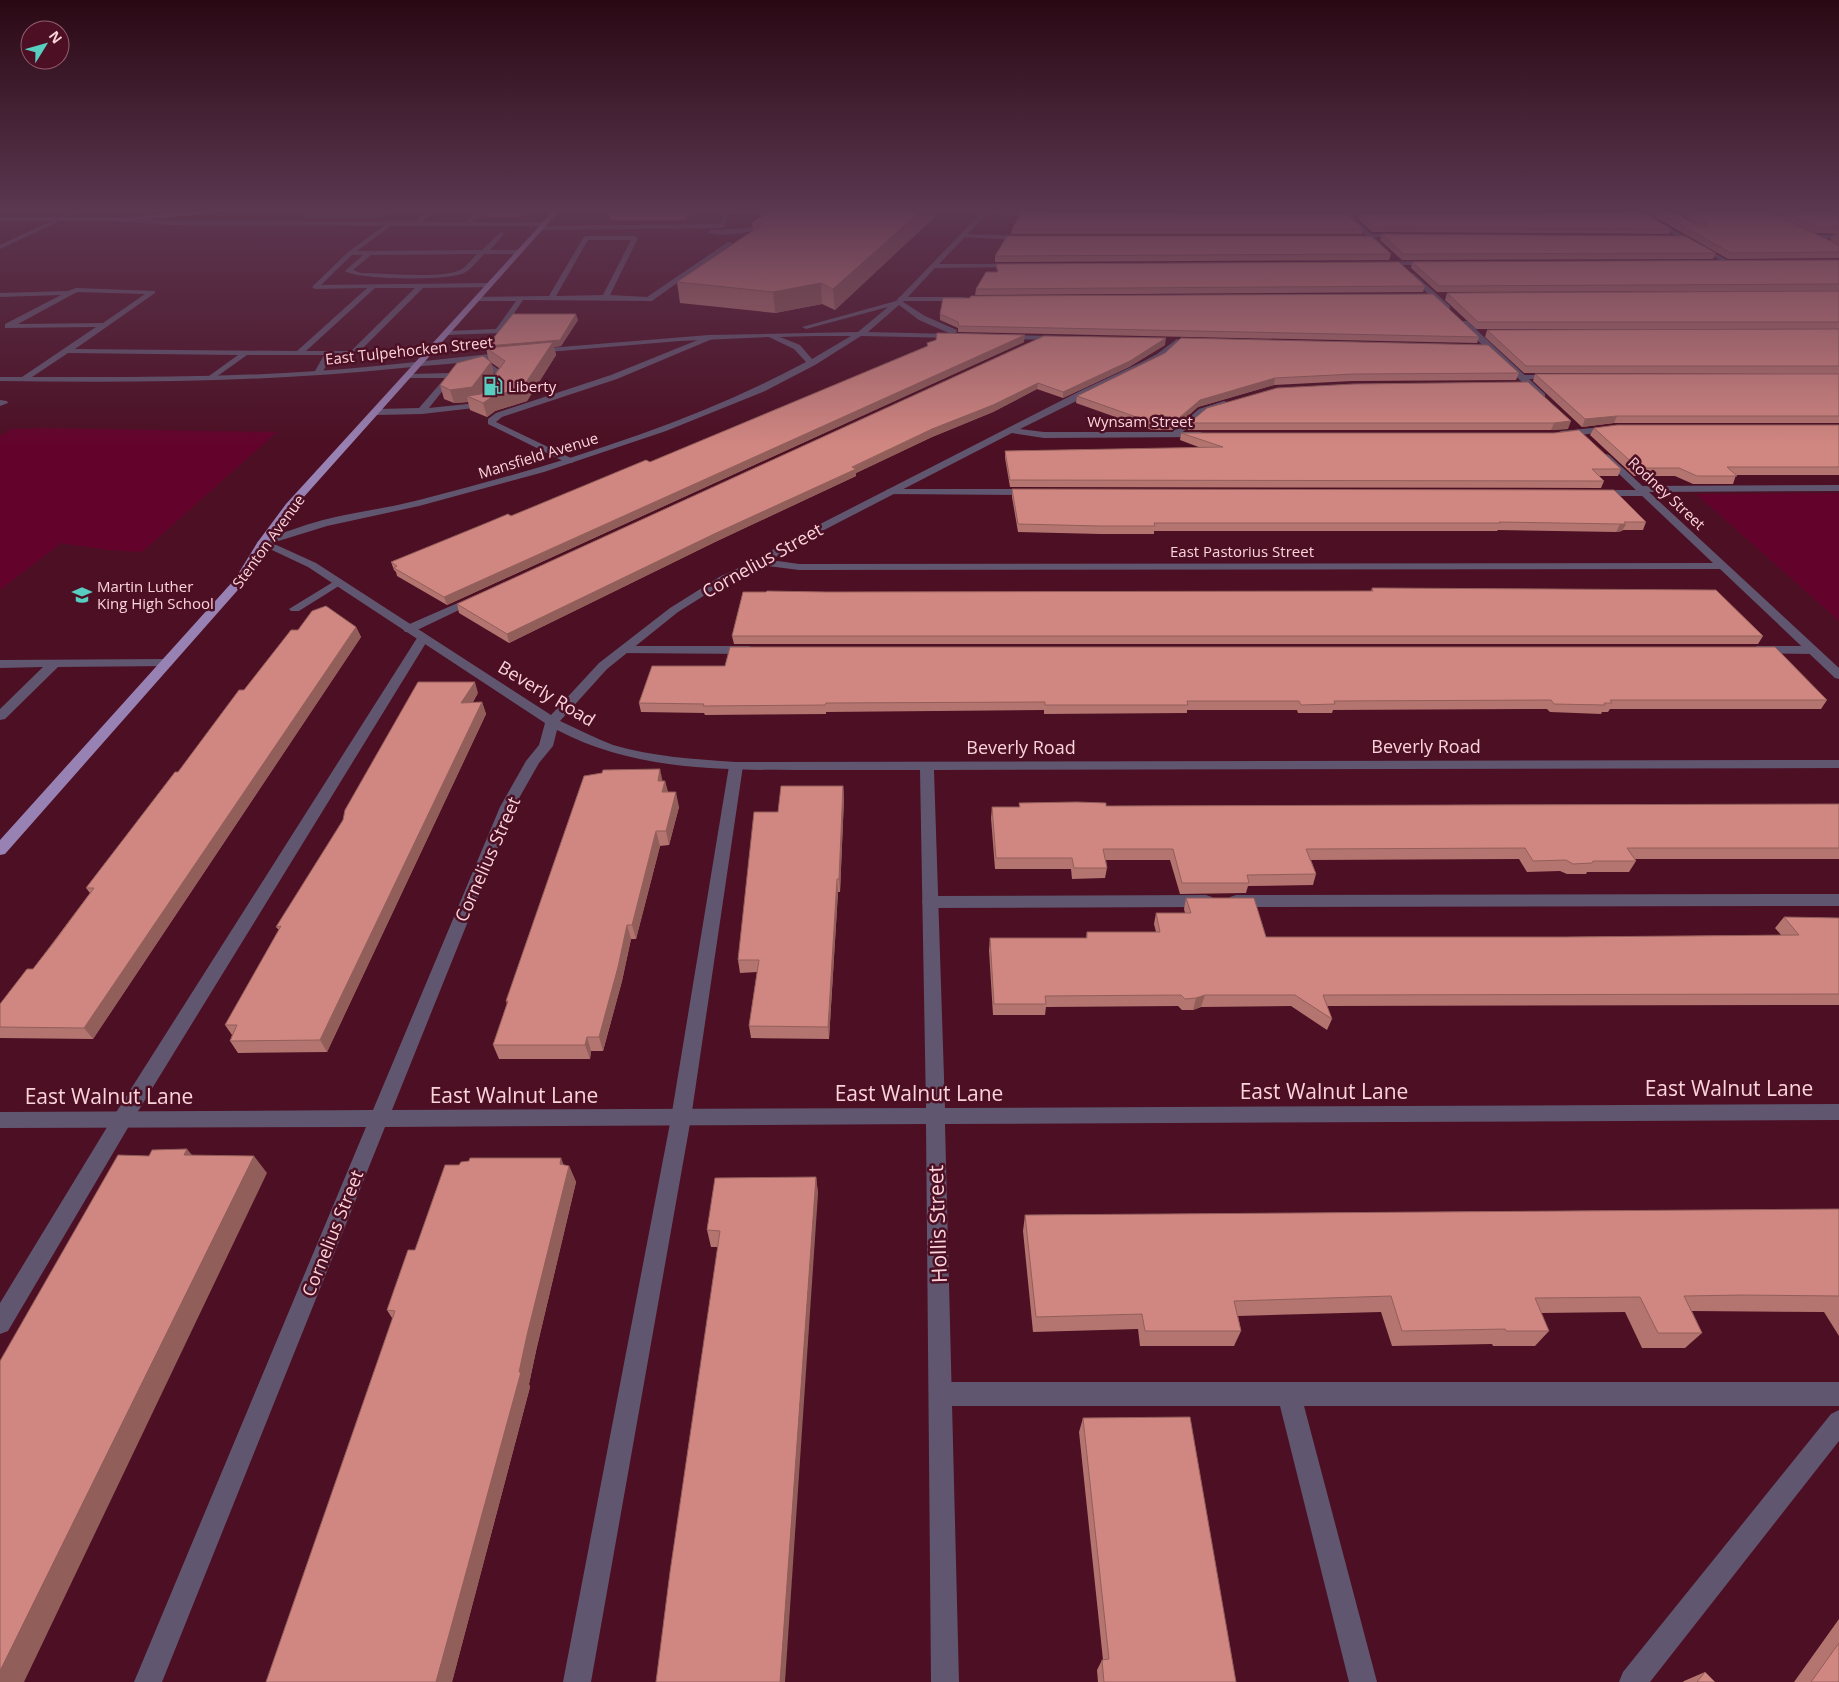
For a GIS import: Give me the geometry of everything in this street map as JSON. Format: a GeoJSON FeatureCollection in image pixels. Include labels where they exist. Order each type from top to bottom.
{"type":"FeatureCollection","features":[{"type":"Feature","properties":{"kind":"main road","name":"Stenton Avenue"},"geometry":{"type":"LineString","coordinates":[[0,850],[240,581],[262,543],[290,506],[487,288]]}},
{"type":"Feature","properties":{"kind":"street"},"geometry":{"type":"LineString","coordinates":[[299,354],[371,288]]}},
{"type":"Feature","properties":{"kind":"street"},"geometry":{"type":"LineString","coordinates":[[66,351],[353,353],[418,288]]}},
{"type":"Feature","properties":{"kind":"street"},"geometry":{"type":"LineString","coordinates":[[550,298],[556,288]]}},
{"type":"Feature","properties":{"kind":"street"},"geometry":{"type":"LineString","coordinates":[[606,297],[610,288]]}},
{"type":"Feature","properties":{"kind":"street"},"geometry":{"type":"LineString","coordinates":[[478,299],[606,297],[649,299],[664,288]]}},
{"type":"Feature","properties":{"kind":"street","name":"Mansfield Avenue"},"geometry":{"type":"LineString","coordinates":[[262,543],[325,523],[419,503],[570,461],[707,412],[768,386],[861,334],[911,288]]}},
{"type":"Feature","properties":{"kind":"street"},"geometry":{"type":"LineString","coordinates":[[1427,288],[1491,348],[1525,383],[1552,405]]}},
{"type":"Feature","properties":{"kind":"street"},"geometry":{"type":"LineString","coordinates":[[4,326],[76,290],[153,292],[23,379]]}},
{"type":"Feature","properties":{"kind":"street"},"geometry":{"type":"LineString","coordinates":[[0,295],[70,293]]}},
{"type":"Feature","properties":{"kind":"street"},"geometry":{"type":"LineString","coordinates":[[1426,297],[1445,297]]}},
{"type":"Feature","properties":{"kind":"street"},"geometry":{"type":"LineString","coordinates":[[446,333],[498,330],[521,298]]}},
{"type":"Feature","properties":{"kind":"street"},"geometry":{"type":"LineString","coordinates":[[765,335],[828,322],[900,300],[970,299]]}},
{"type":"Feature","properties":{"kind":"street"},"geometry":{"type":"LineString","coordinates":[[524,352],[713,337],[765,335],[966,335],[931,323],[900,300]]}},
{"type":"Feature","properties":{"kind":"street"},"geometry":{"type":"LineString","coordinates":[[4,326],[103,326]]}},
{"type":"Feature","properties":{"kind":"street"},"geometry":{"type":"LineString","coordinates":[[1475,333],[1491,333]]}},
{"type":"Feature","properties":{"kind":"street"},"geometry":{"type":"LineString","coordinates":[[765,335],[797,347],[812,363]]}},
{"type":"Feature","properties":{"kind":"street"},"geometry":{"type":"LineString","coordinates":[[570,461],[492,424],[491,420],[499,414],[614,377],[713,337]]}},
{"type":"Feature","properties":{"kind":"street"},"geometry":{"type":"LineString","coordinates":[[998,337],[1072,339]]}},
{"type":"Feature","properties":{"kind":"street"},"geometry":{"type":"LineString","coordinates":[[1026,346],[1044,338]]}},
{"type":"Feature","properties":{"kind":"street","name":"Cornelius Street"},"geometry":{"type":"LineString","coordinates":[[148,1682],[507,807],[533,761],[546,746],[552,722],[603,666],[674,610],[726,578],[1107,381],[1146,364],[1160,356],[1177,341]]}},
{"type":"Feature","properties":{"kind":"street"},"geometry":{"type":"LineString","coordinates":[[1474,348],[1491,348]]}},
{"type":"Feature","properties":{"kind":"street"},"geometry":{"type":"LineString","coordinates":[[212,378],[245,353]]}},
{"type":"Feature","properties":{"kind":"street"},"geometry":{"type":"LineString","coordinates":[[318,373],[330,353]]}},
{"type":"Feature","properties":{"kind":"street","name":"East Tulpehocken Street"},"geometry":{"type":"LineString","coordinates":[[0,379],[136,380],[318,373],[514,354]]}},
{"type":"Feature","properties":{"kind":"street"},"geometry":{"type":"LineString","coordinates":[[409,376],[457,376],[488,364],[495,356]]}},
{"type":"Feature","properties":{"kind":"street"},"geometry":{"type":"LineString","coordinates":[[377,412],[422,411],[480,405],[481,395],[494,379],[488,364]]}},
{"type":"Feature","properties":{"kind":"street"},"geometry":{"type":"LineString","coordinates":[[422,411],[432,399],[444,394],[457,376]]}},
{"type":"Feature","properties":{"kind":"street"},"geometry":{"type":"LineString","coordinates":[[1525,383],[1562,377]]}},
{"type":"Feature","properties":{"kind":"street"},"geometry":{"type":"LineString","coordinates":[[1174,435],[1202,411],[1229,403]]}},
{"type":"Feature","properties":{"kind":"street"},"geometry":{"type":"LineString","coordinates":[[1551,434],[1576,428],[1624,428]]}},
{"type":"Feature","properties":{"kind":"street","name":"Rodney Street"},"geometry":{"type":"LineString","coordinates":[[1576,428],[1839,675]]}},
{"type":"Feature","properties":{"kind":"street","name":"Wynsam Street"},"geometry":{"type":"LineString","coordinates":[[1011,430],[1044,435],[1214,435]]}},
{"type":"Feature","properties":{"kind":"street"},"geometry":{"type":"LineString","coordinates":[[1585,493],[1839,488]]}},
{"type":"Feature","properties":{"kind":"street"},"geometry":{"type":"LineString","coordinates":[[890,492],[1039,492]]}},
{"type":"Feature","properties":{"kind":"street","name":"Beverly Road"},"geometry":{"type":"LineString","coordinates":[[262,543],[312,565],[552,722],[591,742],[635,754],[687,763],[736,766],[1839,764]]}},
{"type":"Feature","properties":{"kind":"street","name":"East Pastorius Street"},"geometry":{"type":"LineString","coordinates":[[760,562],[799,567],[1723,566]]}},
{"type":"Feature","properties":{"kind":"street"},"geometry":{"type":"LineString","coordinates":[[296,609],[338,582]]}},
{"type":"Feature","properties":{"kind":"street"},"geometry":{"type":"LineString","coordinates":[[409,629],[482,596]]}},
{"type":"Feature","properties":{"kind":"street"},"geometry":{"type":"LineString","coordinates":[[0,1323],[122,1120],[423,638]]}},
{"type":"Feature","properties":{"kind":"street"},"geometry":{"type":"LineString","coordinates":[[623,650],[763,650]]}},
{"type":"Feature","properties":{"kind":"street"},"geometry":{"type":"LineString","coordinates":[[1742,650],[1812,650]]}},
{"type":"Feature","properties":{"kind":"street"},"geometry":{"type":"LineString","coordinates":[[0,664],[167,663]]}},
{"type":"Feature","properties":{"kind":"street"},"geometry":{"type":"LineString","coordinates":[[0,716],[54,664]]}},
{"type":"Feature","properties":{"kind":"street"},"geometry":{"type":"LineString","coordinates":[[577,1682],[681,1118],[736,766]]}},
{"type":"Feature","properties":{"kind":"street","name":"Hollis Street"},"geometry":{"type":"LineString","coordinates":[[927,766],[941,1394],[945,1682]]}},
{"type":"Feature","properties":{"kind":"street"},"geometry":{"type":"LineString","coordinates":[[930,902],[1839,900]]}},
{"type":"Feature","properties":{"kind":"street","name":"East Walnut Lane"},"geometry":{"type":"LineString","coordinates":[[0,1120],[1839,1112]]}},
{"type":"Feature","properties":{"kind":"street"},"geometry":{"type":"LineString","coordinates":[[941,1394],[1839,1394]]}},
{"type":"Feature","properties":{"kind":"street"},"geometry":{"type":"LineString","coordinates":[[1289,1394],[1363,1682]]}},
{"type":"Feature","properties":{"kind":"street"},"geometry":{"type":"LineString","coordinates":[[1633,1682],[1839,1422]]}},
{"type":"Feature","properties":{"kind":"shaded area"},"geometry":{"type":"Polygon","coordinates":[[[11,429],[277,432],[142,552],[108,550],[61,543],[0,590],[0,436],[11,429]]]}},
{"type":"Feature","properties":{"kind":"shaded area"},"geometry":{"type":"Polygon","coordinates":[[[1839,493],[1839,621],[1696,494],[1839,493]]]}},
{"type":"Feature","properties":{"kind":"building"},"geometry":{"type":"Polygon","coordinates":[[[739,288],[792,288],[773,292],[739,288]]]}},
{"type":"Feature","properties":{"kind":"building"},"geometry":{"type":"Polygon","coordinates":[[[976,288],[1052,288],[976,289],[976,288]]]}},
{"type":"Feature","properties":{"kind":"building"},"geometry":{"type":"Polygon","coordinates":[[[1839,291],[1839,322],[1478,322],[1447,293],[1839,291]]]}},
{"type":"Feature","properties":{"kind":"building"},"geometry":{"type":"Polygon","coordinates":[[[1433,294],[1479,337],[959,326],[958,322],[940,314],[943,298],[970,298],[971,296],[1433,294]]]}},
{"type":"Feature","properties":{"kind":"building"},"geometry":{"type":"Polygon","coordinates":[[[513,314],[576,314],[560,340],[487,346],[513,314]]]}},
{"type":"Feature","properties":{"kind":"building"},"geometry":{"type":"Polygon","coordinates":[[[1839,329],[1839,366],[1526,366],[1487,330],[1839,329]]]}},
{"type":"Feature","properties":{"kind":"building"},"geometry":{"type":"Polygon","coordinates":[[[937,333],[1025,335],[444,597],[394,568],[397,566],[391,562],[508,514],[511,516],[646,460],[650,462],[928,346],[927,343],[936,340],[937,333]]]}},
{"type":"Feature","properties":{"kind":"building"},"geometry":{"type":"Polygon","coordinates":[[[1044,336],[1166,338],[1130,361],[1063,392],[1038,383],[993,405],[932,429],[852,467],[856,469],[714,534],[507,634],[457,604],[1044,336]]]}},
{"type":"Feature","properties":{"kind":"building"},"geometry":{"type":"Polygon","coordinates":[[[1181,338],[1488,345],[1519,373],[1354,374],[1275,378],[1200,400],[1173,423],[1153,423],[1077,396],[1165,353],[1181,338]]]}},
{"type":"Feature","properties":{"kind":"building"},"geometry":{"type":"Polygon","coordinates":[[[553,342],[523,387],[492,397],[483,403],[467,396],[481,394],[505,361],[486,348],[553,342]]]}},
{"type":"Feature","properties":{"kind":"building"},"geometry":{"type":"Polygon","coordinates":[[[483,356],[491,362],[472,387],[450,390],[440,385],[457,363],[483,356]]]}},
{"type":"Feature","properties":{"kind":"building"},"geometry":{"type":"Polygon","coordinates":[[[1535,374],[1839,374],[1839,416],[1617,416],[1585,419],[1535,374]]]}},
{"type":"Feature","properties":{"kind":"building"},"geometry":{"type":"Polygon","coordinates":[[[1528,382],[1571,421],[1554,423],[1189,423],[1207,408],[1277,388],[1354,384],[1528,382]]]}},
{"type":"Feature","properties":{"kind":"building"},"geometry":{"type":"Polygon","coordinates":[[[1617,425],[1839,425],[1839,467],[1727,467],[1737,476],[1697,476],[1679,468],[1638,468],[1594,428],[1617,425]]]}},
{"type":"Feature","properties":{"kind":"building"},"geometry":{"type":"Polygon","coordinates":[[[1579,430],[1621,469],[1592,469],[1604,481],[1010,480],[1005,451],[1223,447],[1181,433],[1554,433],[1579,430]]]}},
{"type":"Feature","properties":{"kind":"building"},"geometry":{"type":"Polygon","coordinates":[[[1012,489],[1614,490],[1646,522],[1624,522],[1626,524],[1499,522],[1154,523],[1155,526],[1018,524],[1012,489]]]}},
{"type":"Feature","properties":{"kind":"building"},"geometry":{"type":"Polygon","coordinates":[[[1372,588],[1716,590],[1763,636],[732,636],[743,592],[1373,591],[1372,588]]]}},
{"type":"Feature","properties":{"kind":"building"},"geometry":{"type":"Polygon","coordinates":[[[326,606],[356,627],[84,1028],[0,1027],[0,1004],[27,969],[33,969],[54,942],[94,888],[86,888],[175,772],[178,772],[239,690],[244,690],[291,630],[298,630],[312,611],[326,606]]]}},
{"type":"Feature","properties":{"kind":"building"},"geometry":{"type":"Polygon","coordinates":[[[730,647],[1775,647],[1827,700],[1610,700],[1612,703],[1604,703],[1605,705],[1554,704],[1551,700],[1334,701],[1335,704],[1301,705],[1299,701],[1187,701],[1188,705],[1045,705],[1045,702],[826,703],[825,705],[703,706],[704,704],[639,703],[652,666],[725,666],[730,647]]]}},
{"type":"Feature","properties":{"kind":"building"},"geometry":{"type":"Polygon","coordinates":[[[418,682],[475,682],[461,703],[482,702],[320,1040],[230,1041],[237,1025],[225,1025],[281,926],[276,927],[343,820],[345,810],[418,682]]]}},
{"type":"Feature","properties":{"kind":"building"},"geometry":{"type":"Polygon","coordinates":[[[660,769],[658,781],[665,781],[662,792],[676,792],[666,831],[656,831],[632,925],[627,925],[599,1037],[587,1037],[585,1045],[493,1045],[508,1001],[506,1001],[584,776],[602,773],[603,770],[660,769]]]}},
{"type":"Feature","properties":{"kind":"building"},"geometry":{"type":"Polygon","coordinates":[[[781,786],[843,786],[839,879],[837,879],[828,1027],[749,1026],[759,960],[738,960],[754,812],[778,812],[781,786]]]}},
{"type":"Feature","properties":{"kind":"building"},"geometry":{"type":"Polygon","coordinates":[[[1019,803],[1106,803],[1106,806],[1839,804],[1839,848],[1627,848],[1636,861],[1593,861],[1592,863],[1573,864],[1566,860],[1533,861],[1525,848],[1306,849],[1316,874],[1247,875],[1249,883],[1182,883],[1173,849],[1103,849],[1107,868],[1074,868],[1072,858],[996,858],[992,807],[1020,807],[1019,803]]]}},
{"type":"Feature","properties":{"kind":"building"},"geometry":{"type":"Polygon","coordinates":[[[1186,898],[1254,898],[1266,937],[1799,935],[1784,917],[1839,918],[1839,994],[1323,995],[1332,1019],[1295,995],[1205,995],[1185,999],[1181,995],[1045,996],[1046,1004],[994,1004],[990,938],[1087,938],[1087,932],[1160,932],[1156,913],[1191,913],[1186,898]]]}},
{"type":"Feature","properties":{"kind":"building"},"geometry":{"type":"Polygon","coordinates":[[[187,1149],[184,1155],[254,1156],[0,1671],[0,1361],[118,1155],[149,1156],[152,1150],[187,1149]]]}},
{"type":"Feature","properties":{"kind":"building"},"geometry":{"type":"Polygon","coordinates":[[[470,1158],[561,1158],[560,1164],[569,1166],[527,1335],[519,1372],[521,1372],[436,1682],[266,1682],[395,1311],[387,1310],[408,1250],[415,1250],[445,1165],[459,1165],[461,1162],[469,1161],[470,1158]]]}},
{"type":"Feature","properties":{"kind":"building"},"geometry":{"type":"Polygon","coordinates":[[[816,1177],[780,1682],[656,1682],[670,1572],[720,1231],[707,1230],[715,1178],[816,1177]]]}},
{"type":"Feature","properties":{"kind":"building"},"geometry":{"type":"Polygon","coordinates":[[[1839,1209],[1839,1296],[1684,1296],[1702,1333],[1658,1333],[1640,1297],[1535,1298],[1549,1331],[1506,1331],[1505,1329],[1402,1331],[1391,1296],[1234,1301],[1241,1331],[1145,1331],[1142,1314],[1036,1317],[1025,1215],[1839,1209]]]}},
{"type":"Feature","properties":{"kind":"building"},"geometry":{"type":"Polygon","coordinates":[[[1190,1417],[1236,1682],[1104,1682],[1102,1660],[1109,1659],[1083,1418],[1190,1417]]]}},
{"type":"Feature","properties":{"kind":"building"},"geometry":{"type":"Polygon","coordinates":[[[1839,1643],[1839,1682],[1811,1682],[1839,1643]]]}},
{"type":"Feature","properties":{"kind":"building"},"geometry":{"type":"Polygon","coordinates":[[[1705,1672],[1715,1682],[1697,1682],[1705,1672]]]}},
{"type":"Feature","properties":{"kind":"place","name":"Liberty"},"geometry":{"type":"Point","coordinates":[493,386]}},
{"type":"Feature","properties":{"kind":"place","name":"Martin Luther King High School"},"geometry":{"type":"Point","coordinates":[82,595]}}]}
